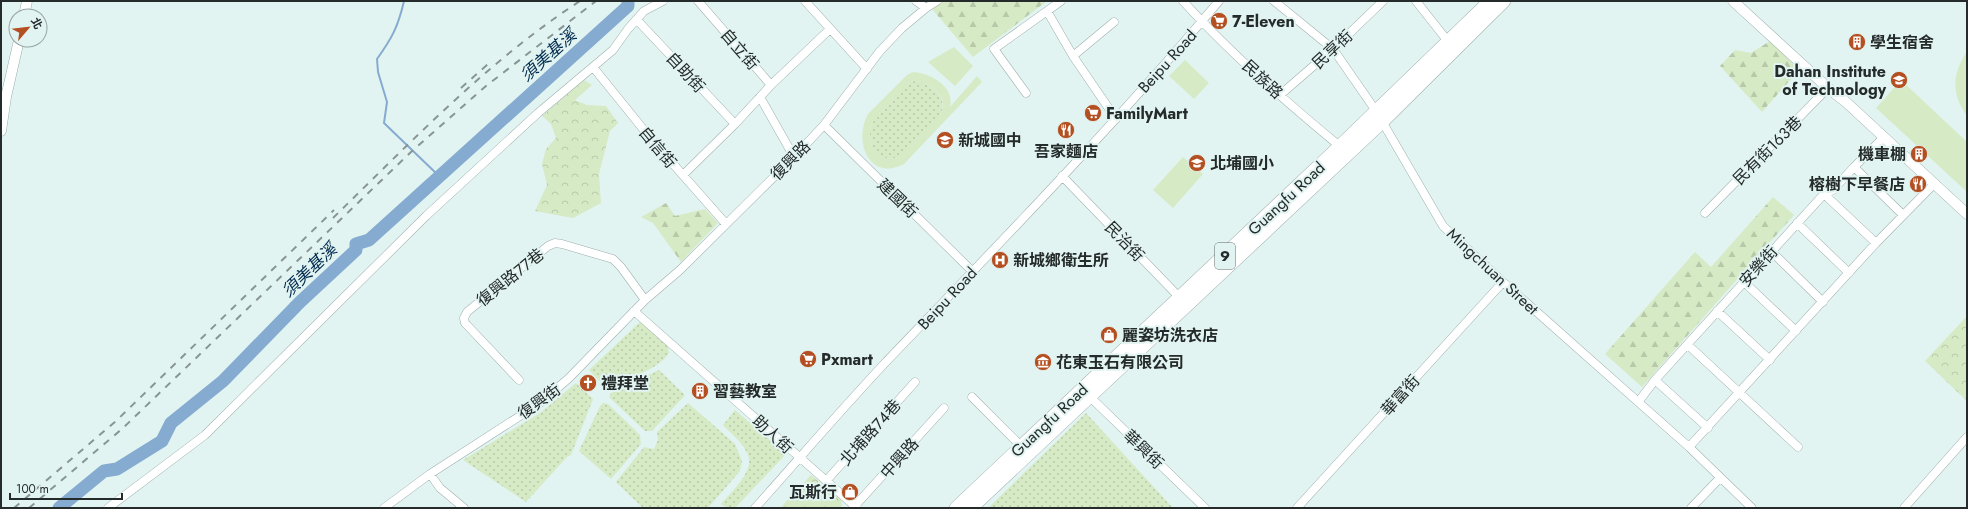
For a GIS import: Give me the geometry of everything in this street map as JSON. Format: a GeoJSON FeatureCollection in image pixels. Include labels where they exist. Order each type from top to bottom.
{"type":"FeatureCollection","features":[{"type":"Feature","properties":{"kind":"main road","name":"Guangfu Road"},"geometry":{"type":"LineString","coordinates":[[1451,46],[1490,1]]}},
{"type":"Feature","properties":{"kind":"main road","name":"Guangfu Road"},"geometry":{"type":"LineString","coordinates":[[971,508],[1086,393],[1379,117],[1451,46],[1504,1]]}},
{"type":"Feature","properties":{"kind":"main road","name":"Guangfu Road"},"geometry":{"type":"LineString","coordinates":[[956,508],[1021,446],[1086,393]]}},
{"type":"Feature","properties":{"kind":"street"},"geometry":{"type":"LineString","coordinates":[[108,508],[205,435],[426,216],[538,113],[613,50],[644,11],[663,1]]}},
{"type":"Feature","properties":{"kind":"street","name":"自立街"},"geometry":{"type":"LineString","coordinates":[[683,175],[735,124],[771,85],[698,1]]}},
{"type":"Feature","properties":{"kind":"street"},"geometry":{"type":"LineString","coordinates":[[805,1],[867,69]]}},
{"type":"Feature","properties":{"kind":"street"},"geometry":{"type":"LineString","coordinates":[[916,1],[926,8]]}},
{"type":"Feature","properties":{"kind":"street","name":"復興路"},"geometry":{"type":"LineString","coordinates":[[634,311],[680,270],[794,157],[824,125],[884,46],[902,28],[937,1]]}},
{"type":"Feature","properties":{"kind":"street"},"geometry":{"type":"LineString","coordinates":[[1026,94],[994,49],[1061,1]]}},
{"type":"Feature","properties":{"kind":"street","name":"民族路"},"geometry":{"type":"LineString","coordinates":[[1183,1],[1202,22],[1280,95],[1344,150]]}},
{"type":"Feature","properties":{"kind":"street","name":"Beipu Road"},"geometry":{"type":"LineString","coordinates":[[756,508],[884,365],[948,299],[972,271],[1116,119],[1219,1]]}},
{"type":"Feature","properties":{"kind":"street","name":"Mingchuan Street"},"geometry":{"type":"LineString","coordinates":[[1274,1],[1333,49],[1379,117],[1443,226],[1503,282],[1639,401],[1752,508]]}},
{"type":"Feature","properties":{"kind":"street","name":"民享街"},"geometry":{"type":"LineString","coordinates":[[1280,95],[1333,49],[1383,1]]}},
{"type":"Feature","properties":{"kind":"street"},"geometry":{"type":"LineString","coordinates":[[1416,1],[1451,46]]}},
{"type":"Feature","properties":{"kind":"street"},"geometry":{"type":"LineString","coordinates":[[1733,1],[1967,214]]}},
{"type":"Feature","properties":{"kind":"street"},"geometry":{"type":"LineString","coordinates":[[1047,11],[1073,56],[1116,119]]}},
{"type":"Feature","properties":{"kind":"street","name":"自助街"},"geometry":{"type":"LineString","coordinates":[[636,20],[735,124]]}},
{"type":"Feature","properties":{"kind":"street"},"geometry":{"type":"LineString","coordinates":[[1073,56],[1114,22]]}},
{"type":"Feature","properties":{"kind":"street"},"geometry":{"type":"LineString","coordinates":[[771,85],[830,29]]}},
{"type":"Feature","properties":{"kind":"street"},"geometry":{"type":"LineString","coordinates":[[1,131],[6,97],[16,48]]}},
{"type":"Feature","properties":{"kind":"street","name":"自信街"},"geometry":{"type":"LineString","coordinates":[[593,67],[726,224]]}},
{"type":"Feature","properties":{"kind":"street","name":"民有街163巷"},"geometry":{"type":"LineString","coordinates":[[1705,213],[1828,88]]}},
{"type":"Feature","properties":{"kind":"street"},"geometry":{"type":"LineString","coordinates":[[760,97],[794,157]]}},
{"type":"Feature","properties":{"kind":"street","name":"建國街"},"geometry":{"type":"LineString","coordinates":[[824,125],[972,271]]}},
{"type":"Feature","properties":{"kind":"street","name":"安樂街"},"geometry":{"type":"LineString","coordinates":[[1639,401],[1655,380],[1797,223],[1824,194],[1833,190],[1884,137]]}},
{"type":"Feature","properties":{"kind":"street"},"geometry":{"type":"LineString","coordinates":[[1854,167],[1903,215]]}},
{"type":"Feature","properties":{"kind":"street","name":"民治街"},"geometry":{"type":"LineString","coordinates":[[1062,176],[1183,301]]}},
{"type":"Feature","properties":{"kind":"street"},"geometry":{"type":"LineString","coordinates":[[1689,447],[1876,243],[1934,184]]}},
{"type":"Feature","properties":{"kind":"street"},"geometry":{"type":"LineString","coordinates":[[1824,194],[1876,243]]}},
{"type":"Feature","properties":{"kind":"street"},"geometry":{"type":"LineString","coordinates":[[1797,223],[1849,273]]}},
{"type":"Feature","properties":{"kind":"street","name":"復興路77巷"},"geometry":{"type":"LineString","coordinates":[[519,380],[465,323],[464,318],[467,312],[548,246],[555,243],[562,244],[612,259],[621,267],[645,300]]}},
{"type":"Feature","properties":{"kind":"street"},"geometry":{"type":"LineString","coordinates":[[1771,252],[1823,302]]}},
{"type":"Feature","properties":{"kind":"street","name":"華富街"},"geometry":{"type":"LineString","coordinates":[[1297,508],[1503,282]]}},
{"type":"Feature","properties":{"kind":"street"},"geometry":{"type":"LineString","coordinates":[[1744,282],[1796,331]]}},
{"type":"Feature","properties":{"kind":"street","name":"助人街"},"geometry":{"type":"LineString","coordinates":[[634,311],[855,507]]}},
{"type":"Feature","properties":{"kind":"street","name":"復興街"},"geometry":{"type":"LineString","coordinates":[[384,508],[430,474],[550,394],[583,364],[634,311]]}},
{"type":"Feature","properties":{"kind":"street"},"geometry":{"type":"LineString","coordinates":[[1717,312],[1770,360]]}},
{"type":"Feature","properties":{"kind":"street"},"geometry":{"type":"LineString","coordinates":[[1688,345],[1741,392],[1798,447]]}},
{"type":"Feature","properties":{"kind":"street"},"geometry":{"type":"LineString","coordinates":[[1655,380],[1708,428]]}},
{"type":"Feature","properties":{"kind":"street","name":"北埔路74巷"},"geometry":{"type":"LineString","coordinates":[[826,481],[915,382]]}},
{"type":"Feature","properties":{"kind":"street","name":"華興街"},"geometry":{"type":"LineString","coordinates":[[1086,393],[1205,508]]}},
{"type":"Feature","properties":{"kind":"street"},"geometry":{"type":"LineString","coordinates":[[972,397],[1021,446]]}},
{"type":"Feature","properties":{"kind":"street","name":"中興路"},"geometry":{"type":"LineString","coordinates":[[855,507],[944,408]]}},
{"type":"Feature","properties":{"kind":"street"},"geometry":{"type":"LineString","coordinates":[[1904,508],[1967,437]]}},
{"type":"Feature","properties":{"kind":"street"},"geometry":{"type":"LineString","coordinates":[[430,474],[440,488],[464,508]]}},
{"type":"Feature","properties":{"kind":"street"},"geometry":{"type":"LineString","coordinates":[[1691,508],[1720,478]]}},
{"type":"Feature","properties":{"kind":"green space"},"geometry":{"type":"Polygon","coordinates":[[[942,1],[1047,1],[973,57],[932,9],[942,1]]]}},
{"type":"Feature","properties":{"kind":"green space"},"geometry":{"type":"Polygon","coordinates":[[[1770,41],[1799,70],[1762,112],[1720,66],[1735,50],[1751,53],[1770,41]]]}},
{"type":"Feature","properties":{"kind":"green space"},"geometry":{"type":"Polygon","coordinates":[[[954,47],[973,66],[955,86],[928,62],[954,47]]]}},
{"type":"Feature","properties":{"kind":"green space"},"geometry":{"type":"Polygon","coordinates":[[[1967,51],[1967,116],[1958,100],[1955,84],[1958,68],[1967,51]]]}},
{"type":"Feature","properties":{"kind":"green space"},"geometry":{"type":"Polygon","coordinates":[[[1185,60],[1209,83],[1194,99],[1169,76],[1185,60]]]}},
{"type":"Feature","properties":{"kind":"green space"},"geometry":{"type":"Polygon","coordinates":[[[913,72],[920,73],[940,82],[949,93],[951,100],[950,107],[977,76],[982,82],[904,164],[892,168],[882,168],[873,163],[867,156],[862,136],[864,125],[868,114],[907,75],[913,72]],[[910,82],[872,123],[870,139],[873,149],[878,155],[890,159],[902,156],[940,116],[943,109],[941,97],[933,88],[921,82],[910,82]]]}},
{"type":"Feature","properties":{"kind":"green space"},"geometry":{"type":"Polygon","coordinates":[[[584,80],[592,85],[575,100],[587,105],[606,106],[618,123],[610,131],[599,174],[601,203],[573,218],[535,211],[547,185],[542,164],[546,149],[556,138],[551,124],[542,116],[584,80]]]}},
{"type":"Feature","properties":{"kind":"green space"},"geometry":{"type":"Polygon","coordinates":[[[1901,80],[1967,142],[1967,192],[1876,108],[1901,80]]]}},
{"type":"Feature","properties":{"kind":"green space"},"geometry":{"type":"Polygon","coordinates":[[[915,81],[927,84],[941,97],[943,103],[940,116],[905,154],[898,158],[890,159],[882,157],[873,149],[870,136],[872,123],[910,82],[915,81]]]}},
{"type":"Feature","properties":{"kind":"green space"},"geometry":{"type":"Polygon","coordinates":[[[1183,157],[1203,174],[1173,208],[1153,190],[1183,157]]]}},
{"type":"Feature","properties":{"kind":"green space"},"geometry":{"type":"Polygon","coordinates":[[[1773,197],[1794,215],[1642,387],[1605,354],[1695,252],[1711,267],[1773,197]]]}},
{"type":"Feature","properties":{"kind":"green space"},"geometry":{"type":"Polygon","coordinates":[[[666,203],[675,216],[705,209],[718,223],[681,262],[653,223],[641,217],[666,203]]]}},
{"type":"Feature","properties":{"kind":"green space"},"geometry":{"type":"Polygon","coordinates":[[[1967,316],[1967,401],[1925,361],[1967,316]]]}},
{"type":"Feature","properties":{"kind":"green space"},"geometry":{"type":"Polygon","coordinates":[[[641,321],[668,347],[669,353],[658,364],[642,373],[609,387],[603,385],[589,370],[641,321]]]}},
{"type":"Feature","properties":{"kind":"green space"},"geometry":{"type":"Polygon","coordinates":[[[659,370],[685,395],[652,431],[645,431],[609,397],[611,393],[659,370]]]}},
{"type":"Feature","properties":{"kind":"green space"},"geometry":{"type":"Polygon","coordinates":[[[576,383],[593,399],[571,455],[567,457],[526,502],[463,460],[540,413],[576,383]]]}},
{"type":"Feature","properties":{"kind":"green space"},"geometry":{"type":"Polygon","coordinates":[[[603,403],[608,404],[640,435],[641,444],[611,479],[579,451],[600,406],[603,403]]]}},
{"type":"Feature","properties":{"kind":"green space"},"geometry":{"type":"Polygon","coordinates":[[[688,403],[735,444],[742,461],[740,471],[708,508],[643,508],[616,482],[644,447],[654,449],[658,440],[657,432],[688,403]]]}},
{"type":"Feature","properties":{"kind":"green space"},"geometry":{"type":"Polygon","coordinates":[[[735,410],[786,454],[735,508],[727,508],[721,504],[737,486],[749,465],[749,458],[744,447],[723,425],[735,410]]]}},
{"type":"Feature","properties":{"kind":"green space"},"geometry":{"type":"Polygon","coordinates":[[[1086,413],[1173,508],[988,508],[1086,413]]]}},
{"type":"Feature","properties":{"kind":"green space"},"geometry":{"type":"Polygon","coordinates":[[[811,475],[841,499],[842,506],[840,508],[784,508],[782,506],[811,475]]]}},
{"type":"Feature","properties":{"kind":"waterway"},"geometry":{"type":"LineString","coordinates":[[404,1],[394,32],[377,59],[378,72],[387,102],[384,123],[439,176]]}},
{"type":"Feature","properties":{"kind":"waterway","name":"須美基溪"},"geometry":{"type":"LineString","coordinates":[[59,508],[104,471],[117,469],[162,441],[171,423],[223,381],[300,302],[356,250],[356,244],[369,240],[628,6],[628,1]]}},
{"type":"Feature","properties":{"kind":"railway"},"geometry":{"type":"LineString","coordinates":[[333,218],[421,132],[482,76],[546,24],[580,1]]}},
{"type":"Feature","properties":{"kind":"railway"},"geometry":{"type":"LineString","coordinates":[[29,508],[123,428],[411,152],[486,86],[596,1]]}},
{"type":"Feature","properties":{"kind":"railway"},"geometry":{"type":"LineString","coordinates":[[461,88],[488,64]]}},
{"type":"Feature","properties":{"kind":"railway"},"geometry":{"type":"LineString","coordinates":[[14,508],[116,421],[334,210]]}},
{"type":"Feature","properties":{"kind":"place","name":"7-Eleven"},"geometry":{"type":"Point","coordinates":[1219,21]}},
{"type":"Feature","properties":{"kind":"place","name":"學生宿舍"},"geometry":{"type":"Point","coordinates":[1857,42]}},
{"type":"Feature","properties":{"kind":"place","name":"Dahan Institute of Technology"},"geometry":{"type":"Point","coordinates":[1899,80]}},
{"type":"Feature","properties":{"kind":"place","name":"FamilyMart"},"geometry":{"type":"Point","coordinates":[1093,113]}},
{"type":"Feature","properties":{"kind":"place","name":"吾家麵店"},"geometry":{"type":"Point","coordinates":[1066,130]}},
{"type":"Feature","properties":{"kind":"place","name":"新城國中"},"geometry":{"type":"Point","coordinates":[945,140]}},
{"type":"Feature","properties":{"kind":"place","name":"機車棚"},"geometry":{"type":"Point","coordinates":[1919,154]}},
{"type":"Feature","properties":{"kind":"place","name":"北埔國小"},"geometry":{"type":"Point","coordinates":[1197,163]}},
{"type":"Feature","properties":{"kind":"place","name":"榕樹下早餐店"},"geometry":{"type":"Point","coordinates":[1918,184]}},
{"type":"Feature","properties":{"kind":"place","name":"新城鄉衛生所"},"geometry":{"type":"Point","coordinates":[1000,260]}},
{"type":"Feature","properties":{"kind":"place","name":"麗姿坊洗衣店"},"geometry":{"type":"Point","coordinates":[1109,335]}},
{"type":"Feature","properties":{"kind":"place","name":"Pxmart"},"geometry":{"type":"Point","coordinates":[808,359]}},
{"type":"Feature","properties":{"kind":"place","name":"花東玉石有限公司"},"geometry":{"type":"Point","coordinates":[1043,362]}},
{"type":"Feature","properties":{"kind":"place","name":"禮拜堂"},"geometry":{"type":"Point","coordinates":[588,383]}},
{"type":"Feature","properties":{"kind":"place","name":"習藝教室"},"geometry":{"type":"Point","coordinates":[700,391]}},
{"type":"Feature","properties":{"kind":"place","name":"瓦斯行"},"geometry":{"type":"Point","coordinates":[850,492]}}]}
